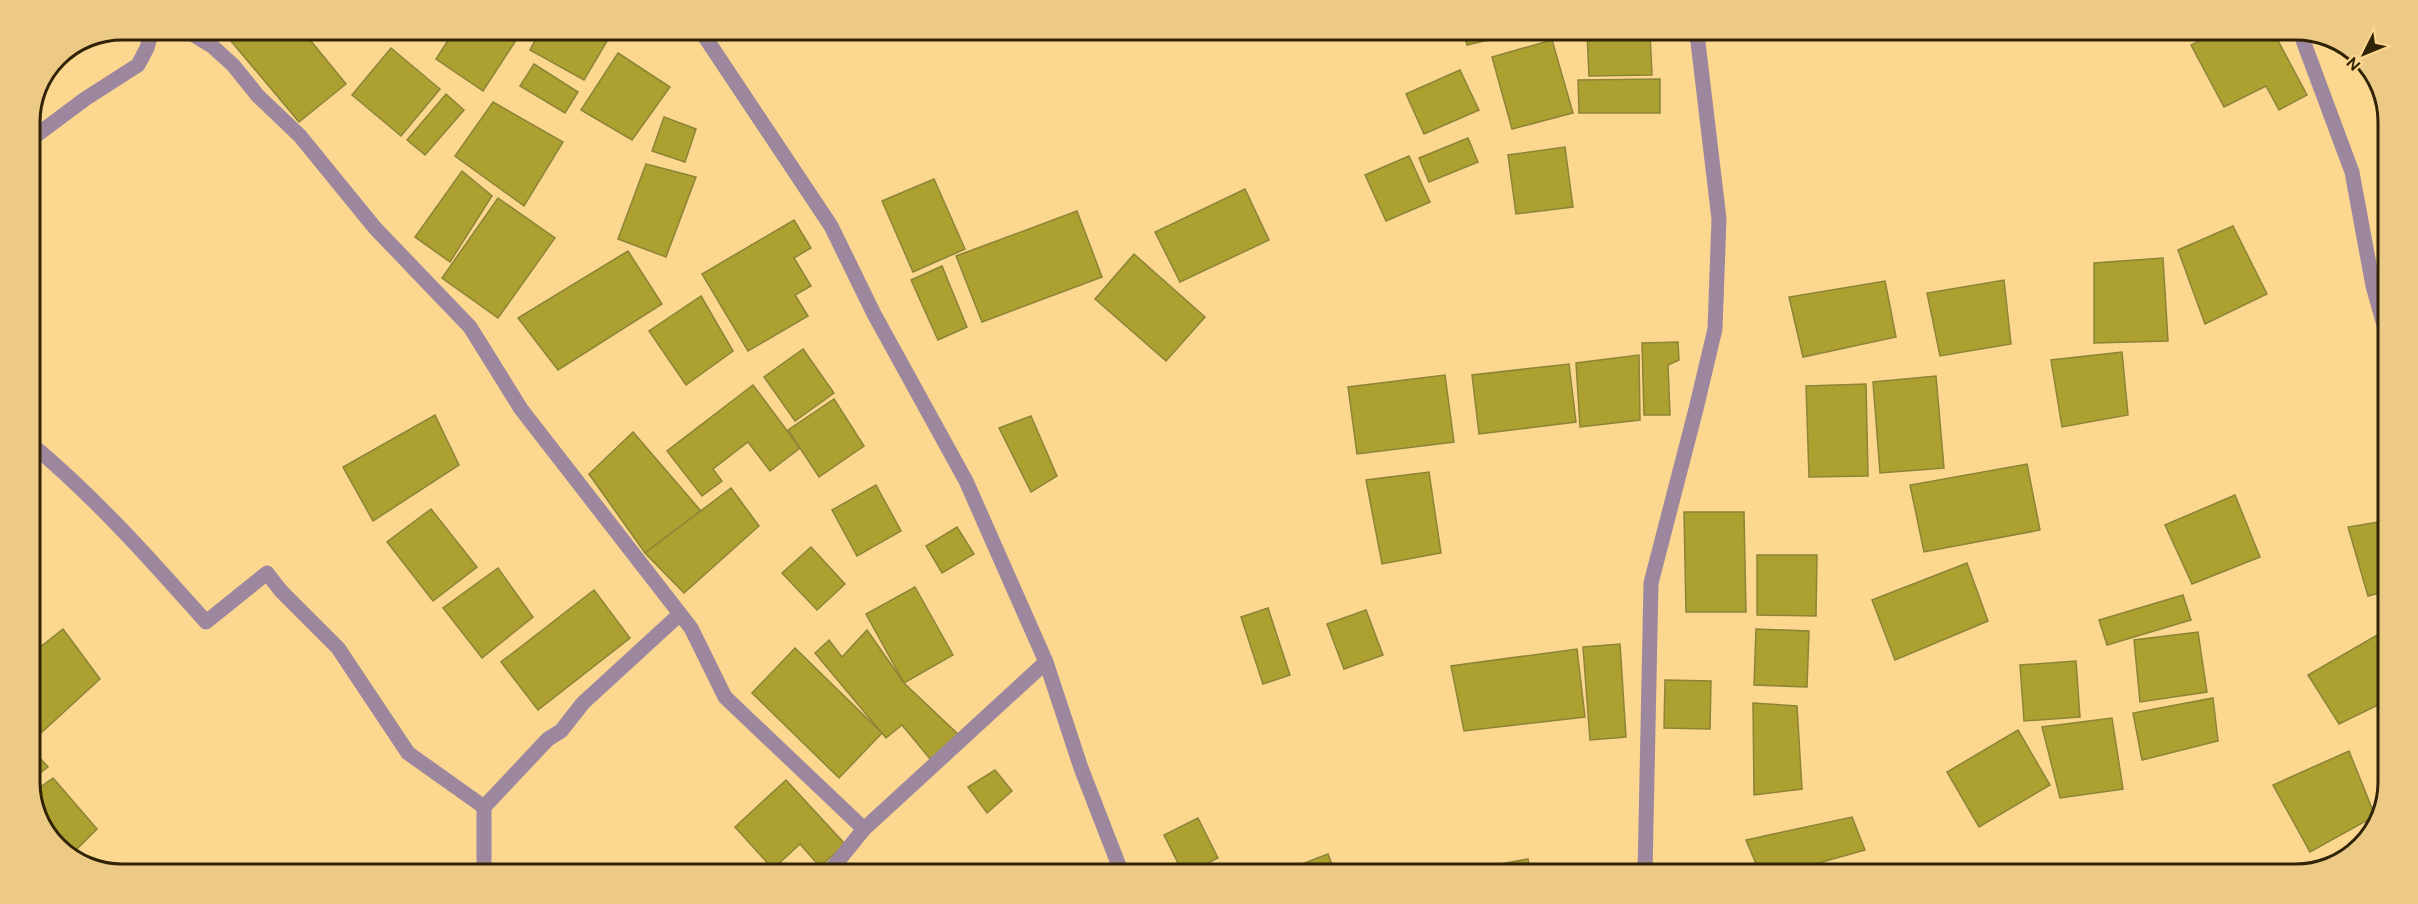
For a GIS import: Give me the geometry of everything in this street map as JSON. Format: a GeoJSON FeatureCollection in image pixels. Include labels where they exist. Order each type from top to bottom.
{"type":"FeatureCollection","features":[{"type":"Feature","properties":{"kind":"street"},"geometry":{"type":"LineString","coordinates":[[41,132],[138,64],[149,40]]}},
{"type":"Feature","properties":{"kind":"street"},"geometry":{"type":"LineString","coordinates":[[202,40],[233,64],[258,96],[300,136],[375,228],[470,327],[521,409],[691,628],[725,697],[864,829]]}},
{"type":"Feature","properties":{"kind":"street"},"geometry":{"type":"LineString","coordinates":[[707,40],[831,226],[874,314],[966,481],[1046,662],[1082,768],[1118,864]]}},
{"type":"Feature","properties":{"kind":"street"},"geometry":{"type":"LineString","coordinates":[[1645,864],[1651,583],[1714,329],[1719,219],[1698,40]]}},
{"type":"Feature","properties":{"kind":"street"},"geometry":{"type":"LineString","coordinates":[[2303,41],[2352,172],[2377,301]]}},
{"type":"Feature","properties":{"kind":"street"},"geometry":{"type":"LineString","coordinates":[[41,452],[74,480],[128,533],[206,622],[267,573],[281,591],[338,648],[408,753],[484,807]]}},
{"type":"Feature","properties":{"kind":"street"},"geometry":{"type":"LineString","coordinates":[[484,864],[484,807],[548,739],[561,731],[583,704],[680,614]]}},
{"type":"Feature","properties":{"kind":"street"},"geometry":{"type":"LineString","coordinates":[[836,864],[864,829],[1046,662]]}},
{"type":"Feature","properties":{"kind":"building"},"geometry":{"type":"Polygon","coordinates":[[[310,40],[346,84],[299,122],[231,41],[310,40]]]}},
{"type":"Feature","properties":{"kind":"building"},"geometry":{"type":"Polygon","coordinates":[[[448,40],[516,40],[483,91],[436,59],[448,40]]]}},
{"type":"Feature","properties":{"kind":"building"},"geometry":{"type":"Polygon","coordinates":[[[535,40],[608,40],[584,80],[530,50],[535,40]]]}},
{"type":"Feature","properties":{"kind":"building"},"geometry":{"type":"Polygon","coordinates":[[[1466,40],[1488,40],[1467,45],[1466,40]]]}},
{"type":"Feature","properties":{"kind":"building"},"geometry":{"type":"Polygon","coordinates":[[[1552,40],[1573,113],[1512,129],[1492,57],[1552,40]]]}},
{"type":"Feature","properties":{"kind":"building"},"geometry":{"type":"Polygon","coordinates":[[[1587,40],[1650,40],[1652,75],[1589,76],[1587,40]]]}},
{"type":"Feature","properties":{"kind":"building"},"geometry":{"type":"Polygon","coordinates":[[[2201,40],[2278,40],[2307,95],[2279,110],[2266,86],[2224,107],[2191,45],[2201,40]]]}},
{"type":"Feature","properties":{"kind":"building"},"geometry":{"type":"Polygon","coordinates":[[[391,48],[440,89],[401,136],[352,95],[391,48]]]}},
{"type":"Feature","properties":{"kind":"building"},"geometry":{"type":"Polygon","coordinates":[[[618,53],[670,87],[632,140],[581,110],[618,53]]]}},
{"type":"Feature","properties":{"kind":"building"},"geometry":{"type":"Polygon","coordinates":[[[534,64],[578,92],[565,113],[520,86],[534,64]]]}},
{"type":"Feature","properties":{"kind":"building"},"geometry":{"type":"Polygon","coordinates":[[[1460,70],[1479,110],[1424,134],[1406,94],[1460,70]]]}},
{"type":"Feature","properties":{"kind":"building"},"geometry":{"type":"Polygon","coordinates":[[[1660,79],[1660,113],[1579,113],[1578,80],[1660,79]]]}},
{"type":"Feature","properties":{"kind":"building"},"geometry":{"type":"Polygon","coordinates":[[[446,94],[464,110],[425,155],[407,140],[446,94]]]}},
{"type":"Feature","properties":{"kind":"building"},"geometry":{"type":"Polygon","coordinates":[[[493,102],[563,142],[524,206],[455,156],[493,102]]]}},
{"type":"Feature","properties":{"kind":"building"},"geometry":{"type":"Polygon","coordinates":[[[664,117],[696,129],[685,162],[652,151],[664,117]]]}},
{"type":"Feature","properties":{"kind":"building"},"geometry":{"type":"Polygon","coordinates":[[[1468,138],[1478,162],[1429,182],[1419,158],[1468,138]]]}},
{"type":"Feature","properties":{"kind":"building"},"geometry":{"type":"Polygon","coordinates":[[[1565,147],[1573,207],[1516,214],[1508,155],[1565,147]]]}},
{"type":"Feature","properties":{"kind":"building"},"geometry":{"type":"Polygon","coordinates":[[[1409,156],[1430,202],[1386,221],[1365,175],[1409,156]]]}},
{"type":"Feature","properties":{"kind":"building"},"geometry":{"type":"Polygon","coordinates":[[[646,164],[696,177],[666,257],[618,239],[646,164]]]}},
{"type":"Feature","properties":{"kind":"building"},"geometry":{"type":"Polygon","coordinates":[[[462,171],[492,196],[450,262],[415,237],[462,171]]]}},
{"type":"Feature","properties":{"kind":"building"},"geometry":{"type":"Polygon","coordinates":[[[934,179],[965,249],[913,272],[882,201],[934,179]]]}},
{"type":"Feature","properties":{"kind":"building"},"geometry":{"type":"Polygon","coordinates":[[[1245,189],[1269,240],[1180,282],[1155,232],[1245,189]]]}},
{"type":"Feature","properties":{"kind":"building"},"geometry":{"type":"Polygon","coordinates":[[[498,198],[555,238],[498,318],[442,278],[498,198]]]}},
{"type":"Feature","properties":{"kind":"building"},"geometry":{"type":"Polygon","coordinates":[[[1077,211],[1102,277],[982,322],[956,256],[1077,211]]]}},
{"type":"Feature","properties":{"kind":"building"},"geometry":{"type":"Polygon","coordinates":[[[794,220],[811,248],[794,258],[811,286],[795,295],[808,316],[748,351],[702,274],[794,220]]]}},
{"type":"Feature","properties":{"kind":"building"},"geometry":{"type":"Polygon","coordinates":[[[2233,226],[2267,294],[2205,324],[2178,250],[2233,226]]]}},
{"type":"Feature","properties":{"kind":"building"},"geometry":{"type":"Polygon","coordinates":[[[628,251],[662,304],[558,370],[518,318],[628,251]]]}},
{"type":"Feature","properties":{"kind":"building"},"geometry":{"type":"Polygon","coordinates":[[[1134,254],[1205,317],[1166,361],[1095,299],[1134,254]]]}},
{"type":"Feature","properties":{"kind":"building"},"geometry":{"type":"Polygon","coordinates":[[[2163,258],[2168,341],[2094,343],[2094,263],[2163,258]]]}},
{"type":"Feature","properties":{"kind":"building"},"geometry":{"type":"Polygon","coordinates":[[[942,266],[967,327],[938,340],[911,280],[942,266]]]}},
{"type":"Feature","properties":{"kind":"building"},"geometry":{"type":"Polygon","coordinates":[[[2004,280],[2011,344],[1940,356],[1927,293],[2004,280]]]}},
{"type":"Feature","properties":{"kind":"building"},"geometry":{"type":"Polygon","coordinates":[[[1885,281],[1896,337],[1803,357],[1789,297],[1885,281]]]}},
{"type":"Feature","properties":{"kind":"building"},"geometry":{"type":"Polygon","coordinates":[[[701,296],[733,351],[686,385],[649,331],[701,296]]]}},
{"type":"Feature","properties":{"kind":"building"},"geometry":{"type":"Polygon","coordinates":[[[1678,342],[1679,360],[1668,365],[1670,415],[1644,415],[1642,343],[1678,342]]]}},
{"type":"Feature","properties":{"kind":"building"},"geometry":{"type":"Polygon","coordinates":[[[803,349],[834,393],[795,421],[764,377],[803,349]]]}},
{"type":"Feature","properties":{"kind":"building"},"geometry":{"type":"Polygon","coordinates":[[[2122,352],[2128,415],[2062,427],[2051,360],[2122,352]]]}},
{"type":"Feature","properties":{"kind":"building"},"geometry":{"type":"Polygon","coordinates":[[[1639,355],[1640,420],[1580,427],[1576,363],[1639,355]]]}},
{"type":"Feature","properties":{"kind":"building"},"geometry":{"type":"Polygon","coordinates":[[[1569,364],[1576,422],[1479,434],[1472,375],[1569,364]]]}},
{"type":"Feature","properties":{"kind":"building"},"geometry":{"type":"Polygon","coordinates":[[[1445,375],[1454,442],[1357,454],[1348,387],[1445,375]]]}},
{"type":"Feature","properties":{"kind":"building"},"geometry":{"type":"Polygon","coordinates":[[[1936,376],[1944,468],[1880,473],[1873,382],[1936,376]]]}},
{"type":"Feature","properties":{"kind":"building"},"geometry":{"type":"Polygon","coordinates":[[[1866,384],[1868,476],[1809,477],[1806,386],[1866,384]]]}},
{"type":"Feature","properties":{"kind":"building"},"geometry":{"type":"Polygon","coordinates":[[[753,385],[800,448],[770,471],[748,442],[713,469],[722,481],[702,496],[667,451],[753,385]]]}},
{"type":"Feature","properties":{"kind":"building"},"geometry":{"type":"Polygon","coordinates":[[[834,399],[864,446],[819,477],[788,430],[834,399]]]}},
{"type":"Feature","properties":{"kind":"building"},"geometry":{"type":"Polygon","coordinates":[[[435,415],[459,465],[373,521],[343,467],[435,415]]]}},
{"type":"Feature","properties":{"kind":"building"},"geometry":{"type":"Polygon","coordinates":[[[1031,416],[1057,476],[1031,492],[999,428],[1031,416]]]}},
{"type":"Feature","properties":{"kind":"building"},"geometry":{"type":"Polygon","coordinates":[[[633,432],[701,511],[645,553],[589,474],[633,432]]]}},
{"type":"Feature","properties":{"kind":"building"},"geometry":{"type":"Polygon","coordinates":[[[2027,464],[2040,530],[1924,552],[1910,485],[2027,464]]]}},
{"type":"Feature","properties":{"kind":"building"},"geometry":{"type":"Polygon","coordinates":[[[1429,472],[1441,553],[1382,564],[1366,480],[1429,472]]]}},
{"type":"Feature","properties":{"kind":"building"},"geometry":{"type":"Polygon","coordinates":[[[876,485],[901,531],[857,556],[832,510],[876,485]]]}},
{"type":"Feature","properties":{"kind":"building"},"geometry":{"type":"Polygon","coordinates":[[[731,488],[759,526],[684,593],[645,553],[731,488]]]}},
{"type":"Feature","properties":{"kind":"building"},"geometry":{"type":"Polygon","coordinates":[[[2235,495],[2260,557],[2192,584],[2165,525],[2235,495]]]}},
{"type":"Feature","properties":{"kind":"building"},"geometry":{"type":"Polygon","coordinates":[[[431,509],[477,567],[433,601],[387,542],[431,509]]]}},
{"type":"Feature","properties":{"kind":"building"},"geometry":{"type":"Polygon","coordinates":[[[1684,512],[1744,512],[1746,612],[1686,612],[1684,512]]]}},
{"type":"Feature","properties":{"kind":"building"},"geometry":{"type":"Polygon","coordinates":[[[2378,522],[2378,594],[2368,596],[2348,527],[2378,522]]]}},
{"type":"Feature","properties":{"kind":"building"},"geometry":{"type":"Polygon","coordinates":[[[957,527],[974,554],[942,573],[926,546],[957,527]]]}},
{"type":"Feature","properties":{"kind":"building"},"geometry":{"type":"Polygon","coordinates":[[[811,547],[845,584],[817,610],[782,573],[811,547]]]}},
{"type":"Feature","properties":{"kind":"building"},"geometry":{"type":"Polygon","coordinates":[[[1757,555],[1817,555],[1816,616],[1757,615],[1757,555]]]}},
{"type":"Feature","properties":{"kind":"building"},"geometry":{"type":"Polygon","coordinates":[[[1967,563],[1988,621],[1895,660],[1872,600],[1967,563]]]}},
{"type":"Feature","properties":{"kind":"building"},"geometry":{"type":"Polygon","coordinates":[[[498,568],[533,617],[482,658],[443,608],[498,568]]]}},
{"type":"Feature","properties":{"kind":"building"},"geometry":{"type":"Polygon","coordinates":[[[915,587],[953,655],[904,683],[866,614],[915,587]]]}},
{"type":"Feature","properties":{"kind":"building"},"geometry":{"type":"Polygon","coordinates":[[[594,590],[630,638],[538,710],[501,662],[594,590]]]}},
{"type":"Feature","properties":{"kind":"building"},"geometry":{"type":"Polygon","coordinates":[[[2183,595],[2191,620],[2107,645],[2099,620],[2183,595]]]}},
{"type":"Feature","properties":{"kind":"building"},"geometry":{"type":"Polygon","coordinates":[[[1268,608],[1290,675],[1263,684],[1241,617],[1268,608]]]}},
{"type":"Feature","properties":{"kind":"building"},"geometry":{"type":"Polygon","coordinates":[[[1366,610],[1383,655],[1344,669],[1327,624],[1366,610]]]}},
{"type":"Feature","properties":{"kind":"building"},"geometry":{"type":"Polygon","coordinates":[[[63,629],[100,679],[41,733],[41,646],[63,629]]]}},
{"type":"Feature","properties":{"kind":"building"},"geometry":{"type":"Polygon","coordinates":[[[1756,629],[1809,631],[1807,687],[1754,685],[1756,629]]]}},
{"type":"Feature","properties":{"kind":"building"},"geometry":{"type":"Polygon","coordinates":[[[867,630],[904,683],[960,736],[931,760],[902,725],[886,738],[815,653],[829,640],[842,657],[867,630]]]}},
{"type":"Feature","properties":{"kind":"building"},"geometry":{"type":"Polygon","coordinates":[[[2198,632],[2207,692],[2140,702],[2134,640],[2198,632]]]}},
{"type":"Feature","properties":{"kind":"building"},"geometry":{"type":"Polygon","coordinates":[[[2378,635],[2378,705],[2339,724],[2308,675],[2378,635]]]}},
{"type":"Feature","properties":{"kind":"building"},"geometry":{"type":"Polygon","coordinates":[[[1620,644],[1626,737],[1590,740],[1583,647],[1620,644]]]}},
{"type":"Feature","properties":{"kind":"building"},"geometry":{"type":"Polygon","coordinates":[[[795,648],[882,733],[839,778],[752,693],[795,648]]]}},
{"type":"Feature","properties":{"kind":"building"},"geometry":{"type":"Polygon","coordinates":[[[1577,649],[1585,717],[1464,731],[1451,666],[1577,649]]]}},
{"type":"Feature","properties":{"kind":"building"},"geometry":{"type":"Polygon","coordinates":[[[2076,661],[2080,717],[2024,721],[2020,665],[2076,661]]]}},
{"type":"Feature","properties":{"kind":"building"},"geometry":{"type":"Polygon","coordinates":[[[1665,680],[1711,681],[1710,729],[1664,728],[1665,680]]]}},
{"type":"Feature","properties":{"kind":"building"},"geometry":{"type":"Polygon","coordinates":[[[2213,698],[2218,741],[2142,760],[2133,713],[2213,698]]]}},
{"type":"Feature","properties":{"kind":"building"},"geometry":{"type":"Polygon","coordinates":[[[1753,703],[1797,706],[1802,789],[1754,795],[1753,703]]]}},
{"type":"Feature","properties":{"kind":"building"},"geometry":{"type":"Polygon","coordinates":[[[2112,718],[2123,789],[2060,798],[2042,727],[2112,718]]]}},
{"type":"Feature","properties":{"kind":"building"},"geometry":{"type":"Polygon","coordinates":[[[2018,730],[2050,785],[1979,827],[1947,772],[2018,730]]]}},
{"type":"Feature","properties":{"kind":"building"},"geometry":{"type":"Polygon","coordinates":[[[2349,751],[2372,810],[2368,820],[2310,852],[2273,785],[2349,751]]]}},
{"type":"Feature","properties":{"kind":"building"},"geometry":{"type":"Polygon","coordinates":[[[41,759],[48,767],[41,772],[41,759]]]}},
{"type":"Feature","properties":{"kind":"building"},"geometry":{"type":"Polygon","coordinates":[[[995,770],[1012,791],[987,813],[968,787],[995,770]]]}},
{"type":"Feature","properties":{"kind":"building"},"geometry":{"type":"Polygon","coordinates":[[[53,778],[97,829],[77,849],[65,839],[49,818],[41,787],[53,778]]]}},
{"type":"Feature","properties":{"kind":"building"},"geometry":{"type":"Polygon","coordinates":[[[786,780],[845,844],[823,864],[817,864],[800,844],[778,864],[768,864],[735,827],[786,780]]]}},
{"type":"Feature","properties":{"kind":"building"},"geometry":{"type":"Polygon","coordinates":[[[1852,817],[1865,850],[1815,864],[1756,864],[1746,840],[1852,817]]]}},
{"type":"Feature","properties":{"kind":"building"},"geometry":{"type":"Polygon","coordinates":[[[1198,818],[1218,858],[1206,864],[1178,864],[1164,835],[1198,818]]]}},
{"type":"Feature","properties":{"kind":"building"},"geometry":{"type":"Polygon","coordinates":[[[1328,854],[1332,864],[1302,864],[1328,854]]]}},
{"type":"Feature","properties":{"kind":"building"},"geometry":{"type":"Polygon","coordinates":[[[1528,859],[1529,864],[1501,864],[1528,859]]]}}]}
